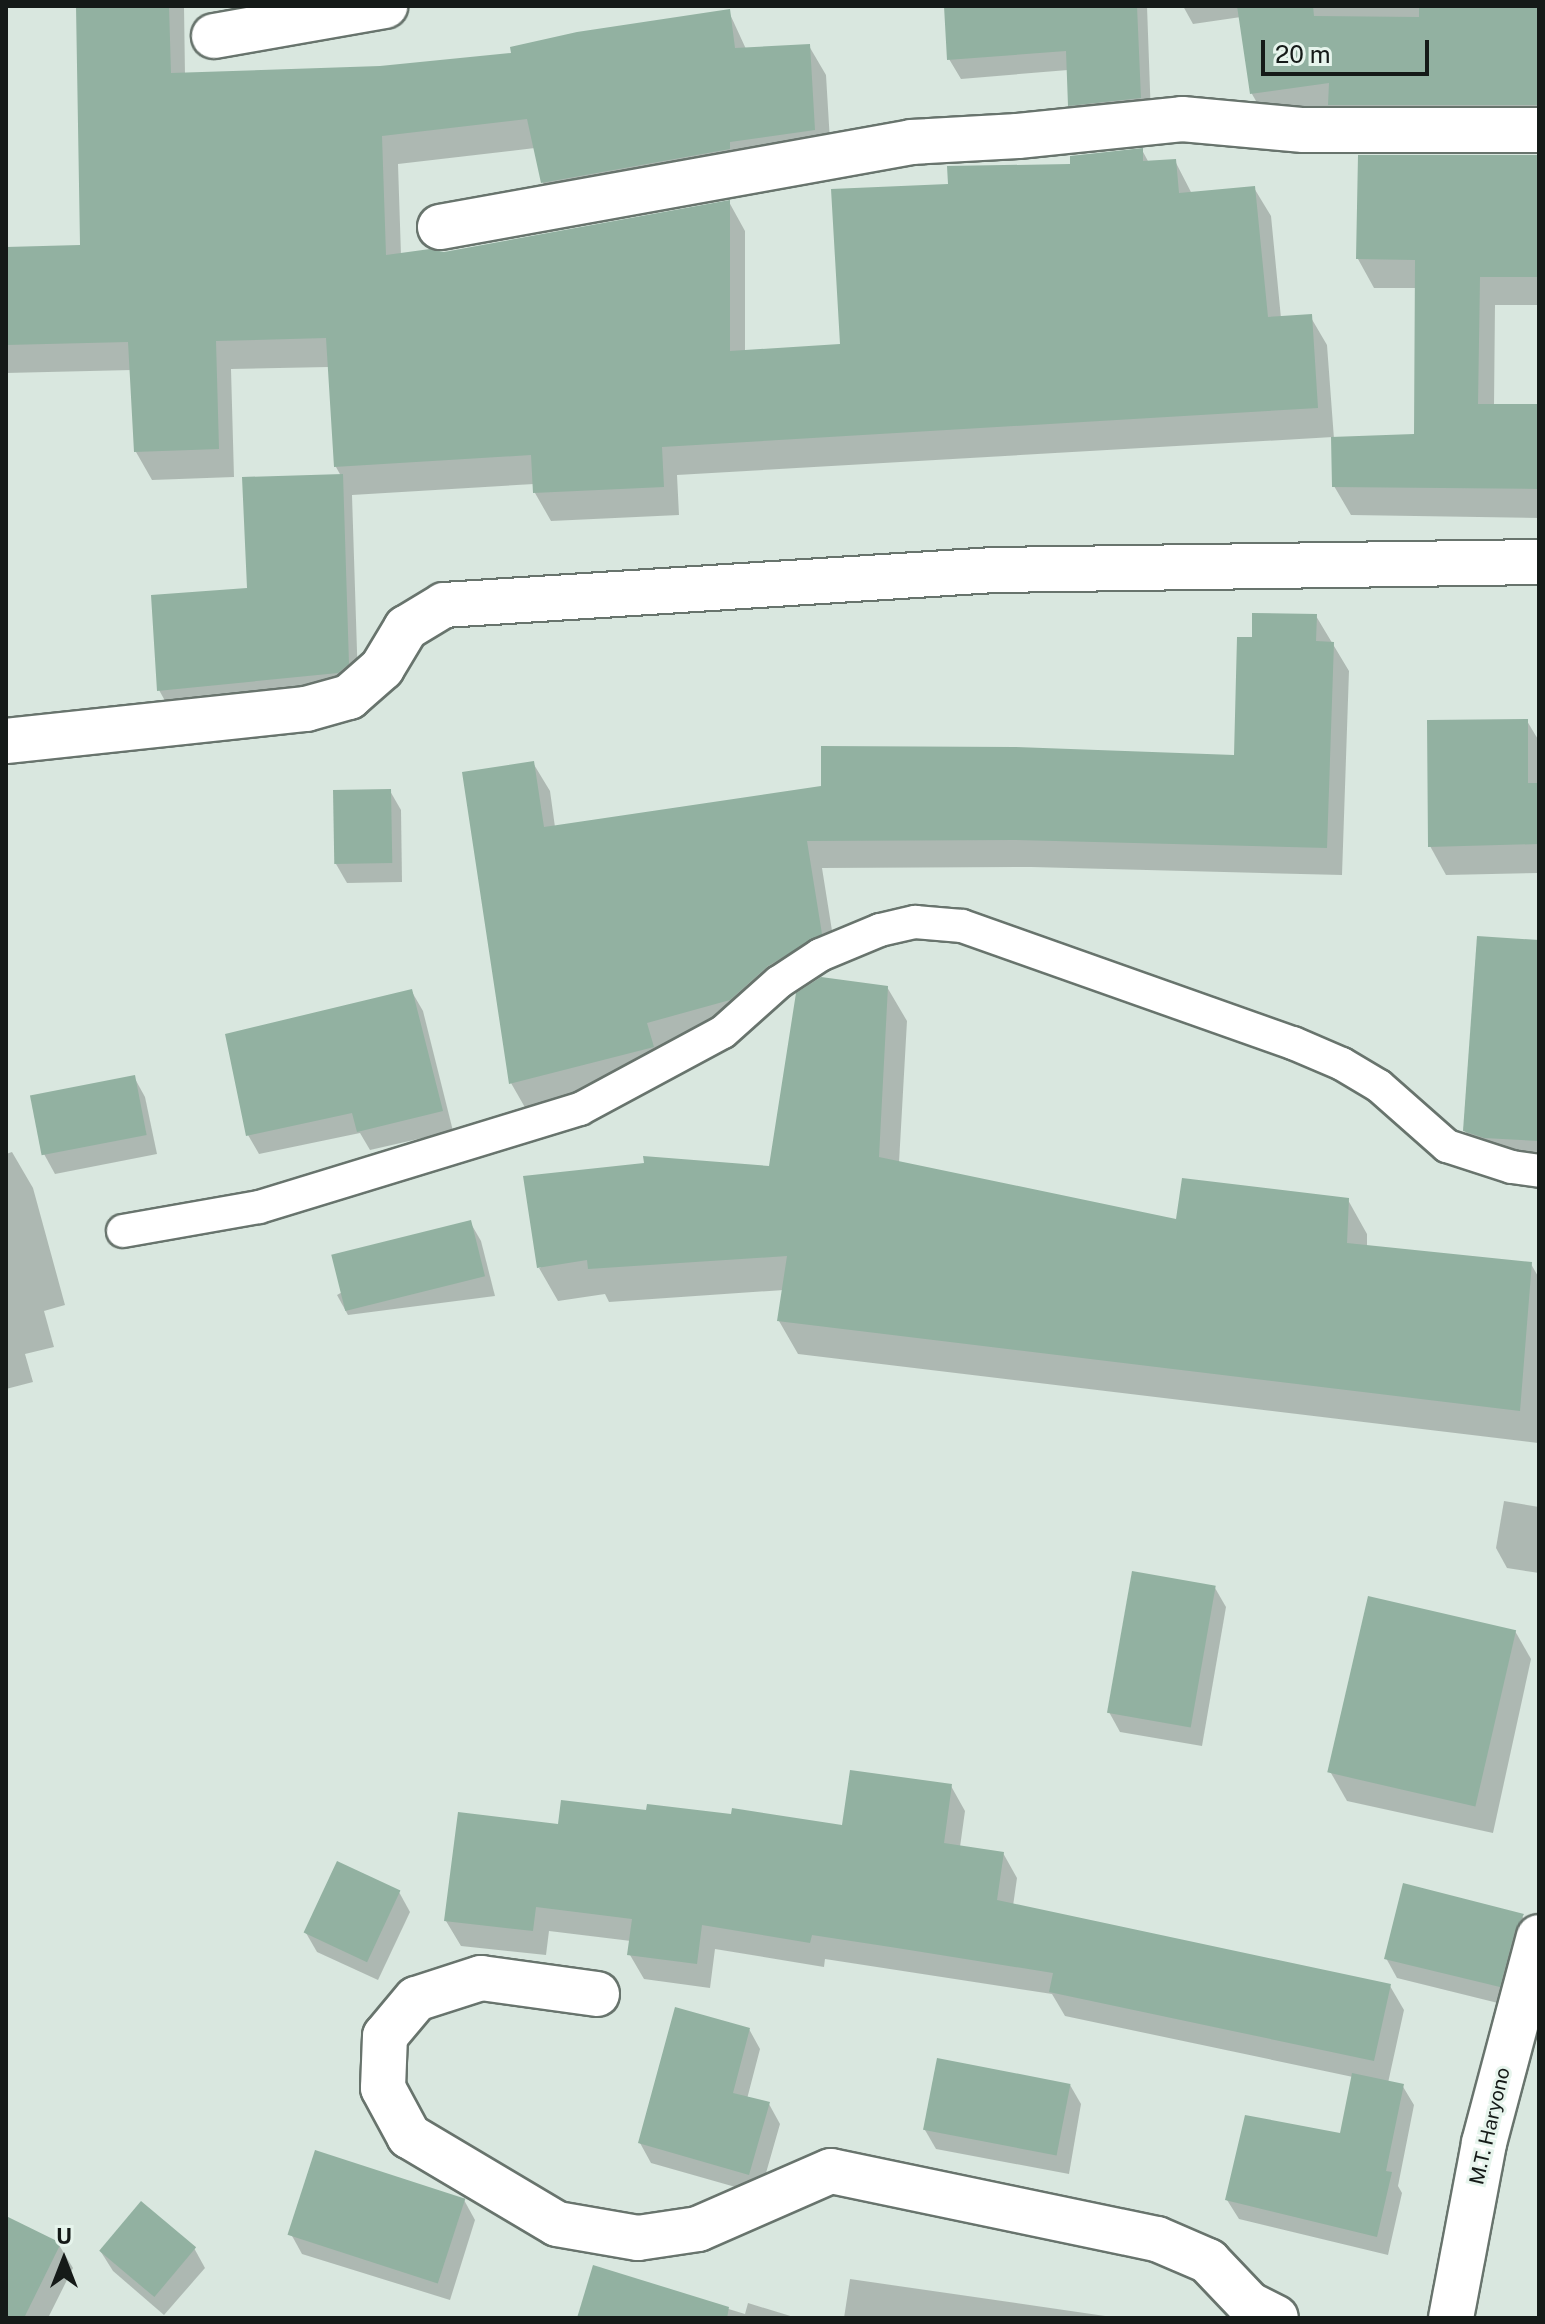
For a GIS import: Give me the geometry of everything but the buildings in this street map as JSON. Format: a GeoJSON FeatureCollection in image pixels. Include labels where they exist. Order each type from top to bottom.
{"type":"FeatureCollection","features":[{"type":"Feature","properties":{"kind":"main road"},"geometry":{"type":"LineString","coordinates":[[214,36],[385,6]]}},
{"type":"Feature","properties":{"kind":"main road"},"geometry":{"type":"LineString","coordinates":[[440,227],[911,142],[1018,136],[1182,119],[1304,130],[1539,130]]}},
{"type":"Feature","properties":{"kind":"main road"},"geometry":{"type":"LineString","coordinates":[[6,741],[306,709],[349,697],[382,668],[406,628],[444,605],[994,570],[1539,562]]}},
{"type":"Feature","properties":{"kind":"main road","name":"M.T. Haryono"},"geometry":{"type":"LineString","coordinates":[[1451,2318],[1484,2143],[1539,1937]]}},
{"type":"Feature","properties":{"kind":"main road"},"geometry":{"type":"LineString","coordinates":[[597,1994],[481,1978],[416,1999],[385,2036],[383,2088],[409,2136],[557,2224],[638,2238],[698,2229],[831,2171],[1157,2239],[1208,2261],[1249,2304],[1276,2318]]}},
{"type":"Feature","properties":{"kind":"lane"},"geometry":{"type":"LineString","coordinates":[[123,1231],[259,1207],[580,1109],[723,1032],[779,982],[820,955],[880,930],[915,922],[962,926],[1293,1043],[1342,1064],[1379,1086],[1447,1146],[1512,1167],[1539,1171]]}}]}
